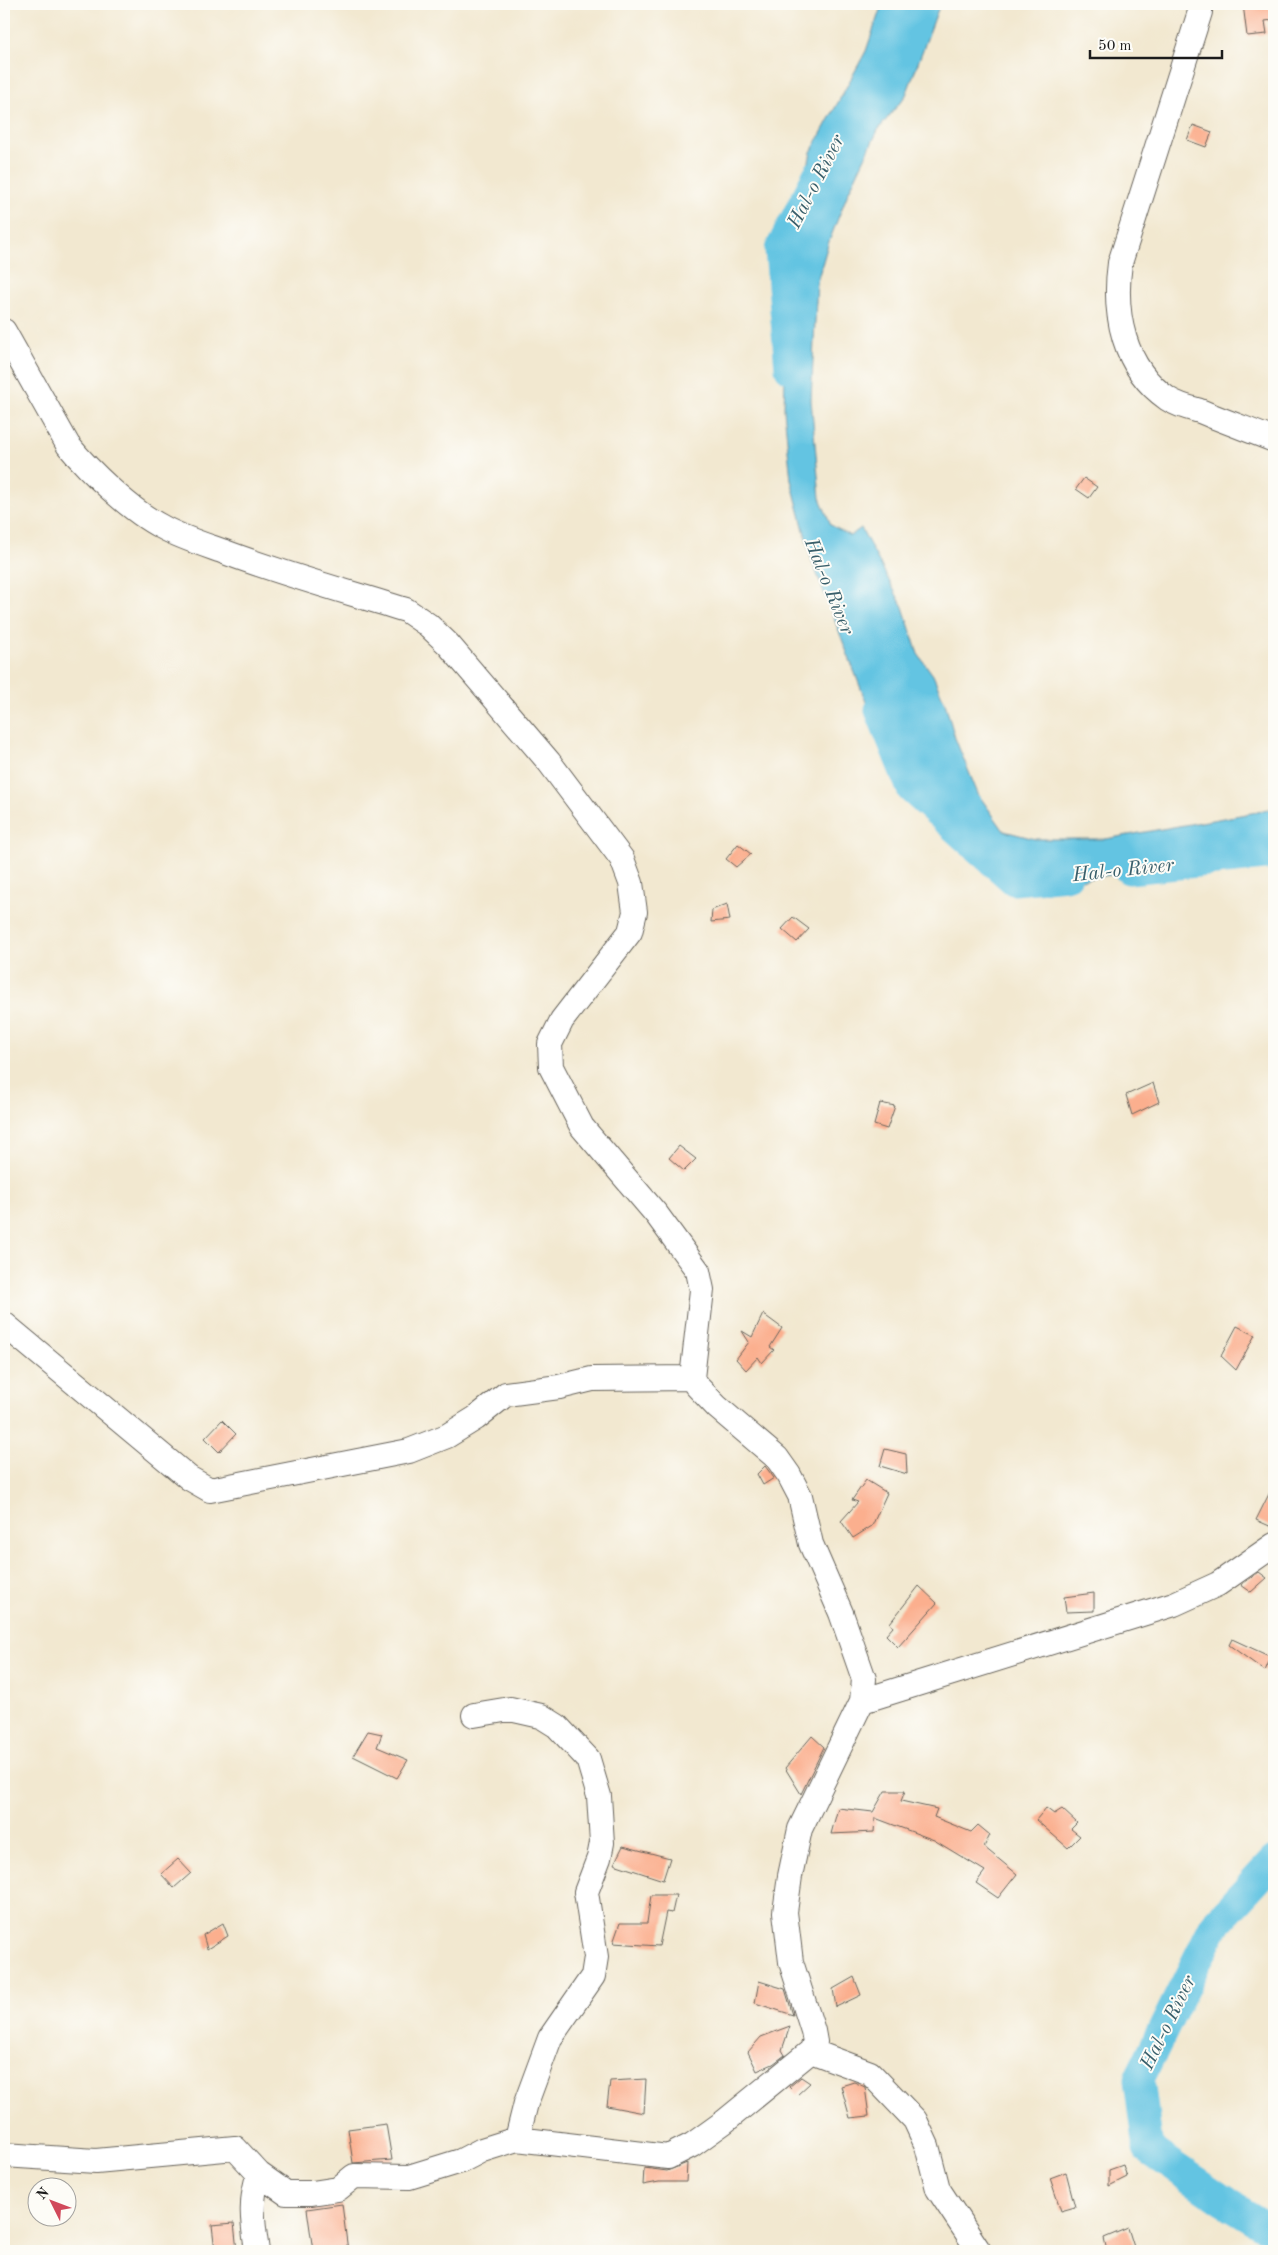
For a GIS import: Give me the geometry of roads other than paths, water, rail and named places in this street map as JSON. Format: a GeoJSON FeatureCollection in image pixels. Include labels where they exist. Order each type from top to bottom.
{"type":"FeatureCollection","features":[{"type":"Feature","properties":{"kind":"street"},"geometry":{"type":"LineString","coordinates":[[1200,4],[1200,12],[1120,263],[1117,284],[1118,308],[1124,335],[1134,364],[1152,386],[1169,400],[1274,440]]}},
{"type":"Feature","properties":{"kind":"street"},"geometry":{"type":"LineString","coordinates":[[4,331],[68,445],[79,458],[138,511],[162,528],[248,561],[406,610],[428,625],[448,644],[544,755],[622,860],[631,883],[636,912],[630,932],[562,1020],[550,1044],[551,1066],[582,1127],[656,1215],[698,1271],[702,1290],[692,1378],[696,1386],[717,1406],[777,1458],[789,1475],[800,1496],[811,1544],[841,1613],[864,1679],[862,1701],[800,1829],[785,1912],[791,1962],[815,2042],[811,2051],[724,2122],[692,2145],[668,2157],[517,2140],[482,2150],[461,2160],[409,2177],[354,2176],[338,2189],[312,2193],[286,2193],[258,2174],[234,2148],[96,2161],[4,2155]]}},
{"type":"Feature","properties":{"kind":"street"},"geometry":{"type":"LineString","coordinates":[[4,1324],[189,1478],[210,1490],[409,1451],[447,1436],[476,1418],[506,1394],[559,1387],[592,1379],[692,1378]]}},
{"type":"Feature","properties":{"kind":"street"},"geometry":{"type":"LineString","coordinates":[[862,1701],[1174,1604],[1218,1584],[1274,1545]]}},
{"type":"Feature","properties":{"kind":"street"},"geometry":{"type":"LineString","coordinates":[[474,1715],[510,1709],[541,1716],[557,1726],[588,1759],[599,1796],[602,1843],[599,1858],[586,1892],[596,1956],[593,1976],[550,2038],[526,2104],[517,2140]]}},
{"type":"Feature","properties":{"kind":"street"},"geometry":{"type":"LineString","coordinates":[[811,2051],[870,2073],[915,2120],[927,2146],[938,2190],[979,2251]]}},
{"type":"Feature","properties":{"kind":"street"},"geometry":{"type":"LineString","coordinates":[[257,2251],[251,2213],[252,2192],[258,2174]]}},
{"type":"Feature","properties":{"kind":"water"},"geometry":{"type":"Polygon","coordinates":[[[882,4],[940,4],[906,95],[878,130],[848,193],[828,244],[817,282],[811,400],[820,498],[831,525],[850,536],[861,528],[903,607],[918,654],[933,675],[945,703],[955,738],[978,794],[1004,831],[1035,839],[1106,839],[1274,809],[1274,847],[1051,885],[999,874],[974,859],[935,800],[871,715],[812,561],[791,480],[784,410],[788,262],[811,152],[866,51],[882,4]]]}},
{"type":"Feature","properties":{"kind":"waterway","name":"Hal-o River"},"geometry":{"type":"LineString","coordinates":[[790,368],[780,250],[818,175]]}},
{"type":"Feature","properties":{"kind":"waterway","name":"Hal-o River"},"geometry":{"type":"LineString","coordinates":[[880,710],[912,789],[1014,880],[1067,875]]}},
{"type":"Feature","properties":{"kind":"waterway","name":"Hal-o River"},"geometry":{"type":"LineString","coordinates":[[1129,869],[1274,854]]}},
{"type":"Feature","properties":{"kind":"waterway","name":"Hal-o River"},"geometry":{"type":"LineString","coordinates":[[1274,1861],[1214,1926],[1139,2079],[1148,2149],[1223,2200],[1274,2231]]}}]}
